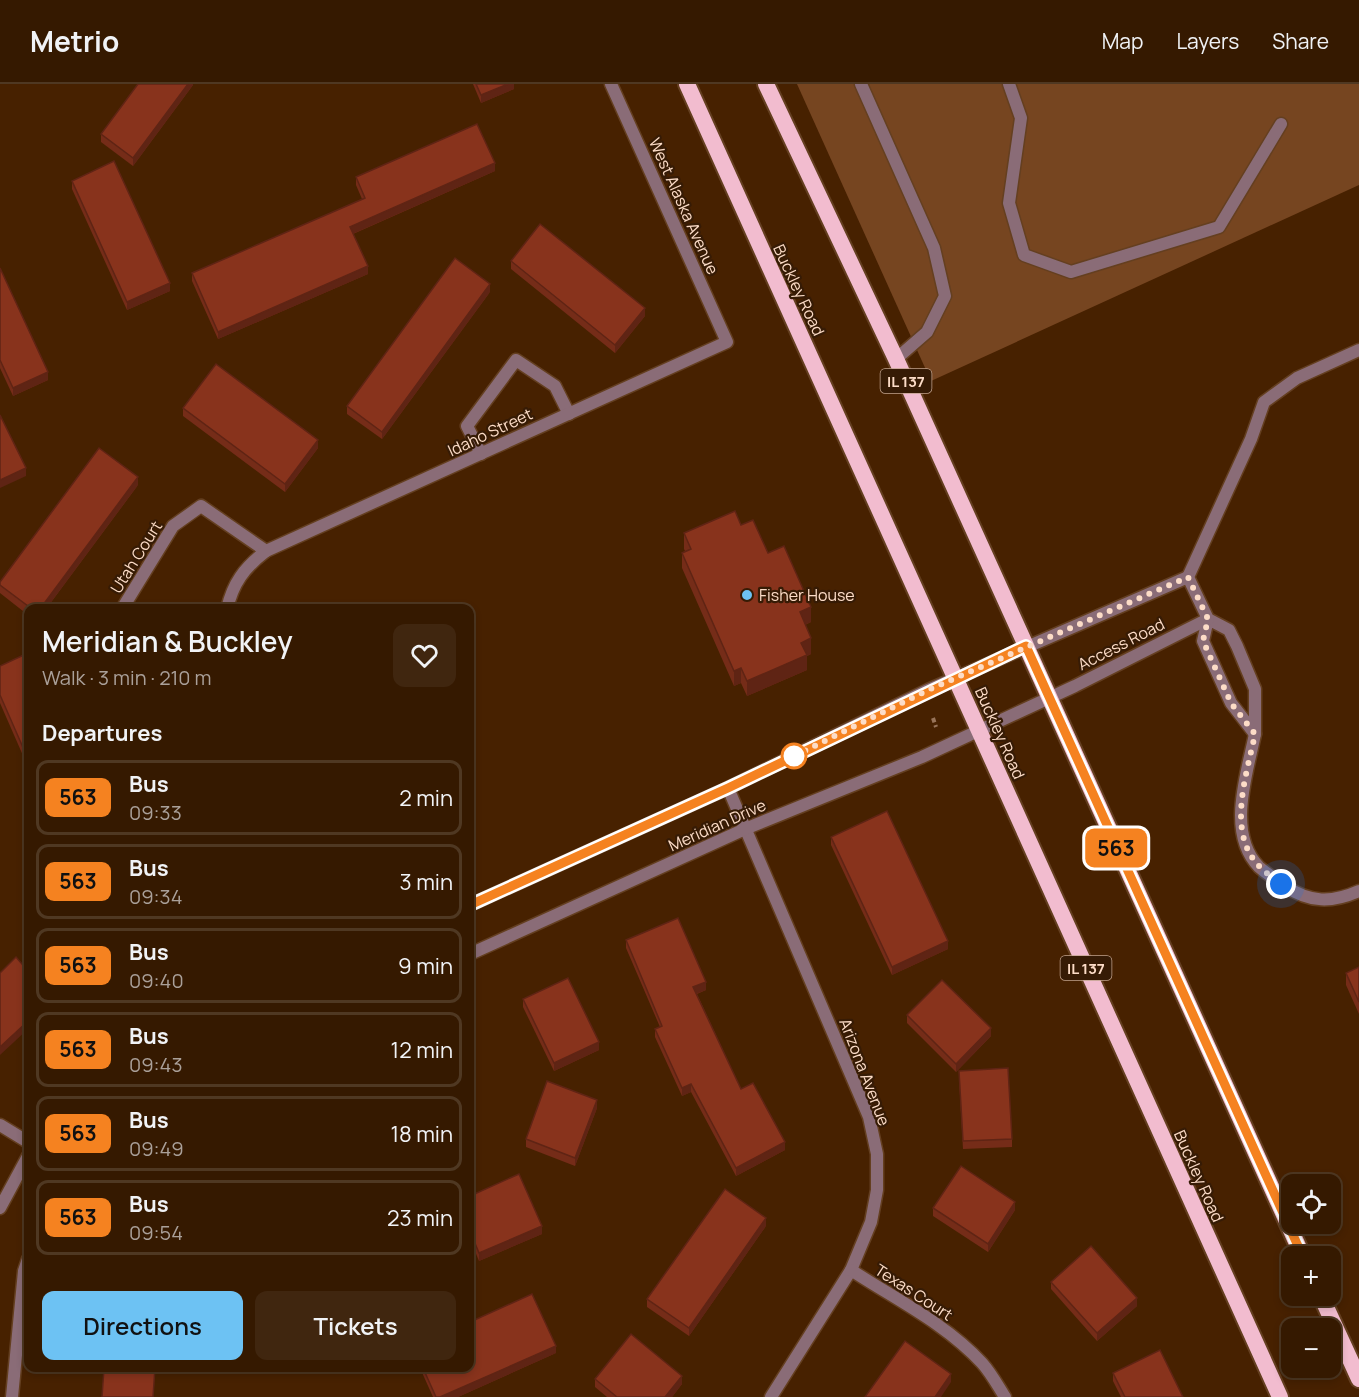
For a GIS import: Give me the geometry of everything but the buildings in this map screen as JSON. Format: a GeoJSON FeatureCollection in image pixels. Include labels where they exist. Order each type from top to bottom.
{"type":"FeatureCollection","features":[{"type":"Feature","properties":{"kind":"highway","name":"Buckley Road"},"geometry":{"type":"LineString","coordinates":[[687,84],[1280,1397]]}},
{"type":"Feature","properties":{"kind":"highway","name":"IL 137"},"geometry":{"type":"LineString","coordinates":[[766,84],[896,359],[1298,1246]]}},
{"type":"Feature","properties":{"kind":"highway"},"geometry":{"type":"LineString","coordinates":[[1326,1306],[1359,1380]]}},
{"type":"Feature","properties":{"kind":"street","name":"West Alaska Avenue"},"geometry":{"type":"LineString","coordinates":[[611,84],[728,342]]}},
{"type":"Feature","properties":{"kind":"street"},"geometry":{"type":"LineString","coordinates":[[861,84],[934,248],[945,296],[927,332],[896,359]]}},
{"type":"Feature","properties":{"kind":"street"},"geometry":{"type":"LineString","coordinates":[[1009,84],[1020,118],[1009,203],[1024,255],[1071,272],[1219,226],[1281,124]]}},
{"type":"Feature","properties":{"kind":"street","name":"Idaho Street"},"geometry":{"type":"LineString","coordinates":[[228,604],[231,590],[246,566],[266,551],[728,342]]}},
{"type":"Feature","properties":{"kind":"street"},"geometry":{"type":"LineString","coordinates":[[1359,350],[1298,378],[1264,402],[1251,439],[1188,577],[1208,619],[1229,630],[1256,688],[1255,734],[1242,803],[1244,840],[1249,852],[1259,867],[1281,884],[1312,900],[1331,900],[1359,891]]}},
{"type":"Feature","properties":{"kind":"street"},"geometry":{"type":"LineString","coordinates":[[481,454],[467,426],[516,360],[555,386],[569,414]]}},
{"type":"Feature","properties":{"kind":"street","name":"Utah Court"},"geometry":{"type":"LineString","coordinates":[[125,604],[174,526],[201,506],[266,551]]}},
{"type":"Feature","properties":{"kind":"street","name":"Access Road"},"geometry":{"type":"LineString","coordinates":[[956,678],[1188,577]]}},
{"type":"Feature","properties":{"kind":"street","name":"Access Road"},"geometry":{"type":"LineString","coordinates":[[979,729],[1048,698],[1208,619]]}},
{"type":"Feature","properties":{"kind":"street"},"geometry":{"type":"LineString","coordinates":[[1208,619],[1203,641],[1231,703],[1255,734]]}},
{"type":"Feature","properties":{"kind":"street","name":"Meridian Drive"},"geometry":{"type":"LineString","coordinates":[[474,903],[728,788],[956,678]]}},
{"type":"Feature","properties":{"kind":"street","name":"Meridian Drive"},"geometry":{"type":"LineString","coordinates":[[474,952],[745,830],[922,757],[979,729]]}},
{"type":"Feature","properties":{"kind":"street","name":"Arizona Avenue"},"geometry":{"type":"LineString","coordinates":[[728,788],[869,1117],[877,1154],[877,1190],[871,1222],[851,1270],[771,1397]]}},
{"type":"Feature","properties":{"kind":"street"},"geometry":{"type":"LineString","coordinates":[[0,1125],[24,1140]]}},
{"type":"Feature","properties":{"kind":"street"},"geometry":{"type":"LineString","coordinates":[[0,1208],[24,1163]]}},
{"type":"Feature","properties":{"kind":"street"},"geometry":{"type":"LineString","coordinates":[[12,1397],[24,1270]]}},
{"type":"Feature","properties":{"kind":"street","name":"Texas Court"},"geometry":{"type":"LineString","coordinates":[[851,1270],[919,1311],[955,1339],[982,1364],[1005,1397]]}},
{"type":"Feature","properties":{"kind":"path"},"geometry":{"type":"LineString","coordinates":[[933,718],[936,727]]}},
{"type":"Feature","properties":{"kind":"shaded area"},"geometry":{"type":"Polygon","coordinates":[[[797,84],[1359,84],[1359,185],[931,381],[797,84]]]}},
{"type":"Feature","properties":{"kind":"bus line","name":"563"},"geometry":{"type":"LineString","coordinates":[[474,903],[728,788],[928,690],[1026,646],[1065,738],[1298,1246]]}},
{"type":"Feature","properties":{"kind":"place","name":"Fisher House"},"geometry":{"type":"Point","coordinates":[747,595]}},
{"type":"Feature","properties":{"kind":"route"},"geometry":{"type":"LineString","coordinates":[[794,756],[790,758],[928,690],[1059,631],[1188,577],[1208,619],[1203,641],[1231,703],[1255,734],[1242,803],[1244,840],[1259,867],[1281,884]]}}]}
